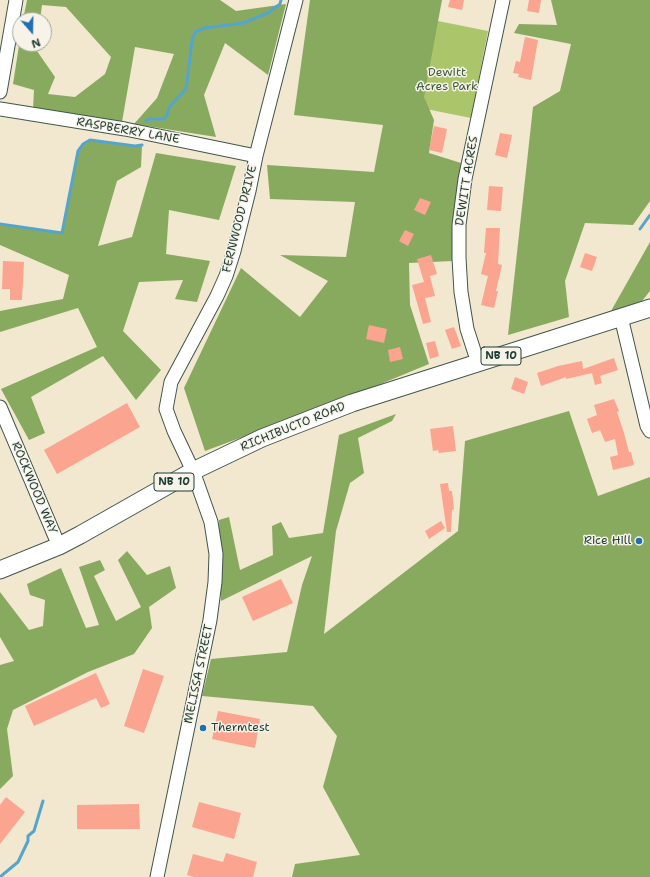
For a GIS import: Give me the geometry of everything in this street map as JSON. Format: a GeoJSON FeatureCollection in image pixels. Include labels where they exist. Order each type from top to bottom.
{"type":"FeatureCollection","features":[{"type":"Feature","properties":{"kind":"main road","name":"NB 10"},"geometry":{"type":"LineString","coordinates":[[478,363],[650,308]]}},
{"type":"Feature","properties":{"kind":"main road","name":"RICHIBUCTO ROAD"},"geometry":{"type":"LineString","coordinates":[[0,570],[59,546],[193,471],[262,438],[352,403],[478,363]]}},
{"type":"Feature","properties":{"kind":"street"},"geometry":{"type":"LineString","coordinates":[[0,92],[16,0]]}},
{"type":"Feature","properties":{"kind":"street","name":"FERNWOOD DRIVE"},"geometry":{"type":"LineString","coordinates":[[193,471],[174,432],[166,409],[171,382],[217,296],[226,276],[234,251],[256,156],[296,0]]}},
{"type":"Feature","properties":{"kind":"street","name":"DEWITT ACRES"},"geometry":{"type":"LineString","coordinates":[[478,363],[467,329],[461,292],[459,225],[466,171],[502,0]]}},
{"type":"Feature","properties":{"kind":"street","name":"RASPBERRY LANE"},"geometry":{"type":"LineString","coordinates":[[0,109],[125,129],[256,156]]}},
{"type":"Feature","properties":{"kind":"street"},"geometry":{"type":"LineString","coordinates":[[621,317],[650,431]]}},
{"type":"Feature","properties":{"kind":"street","name":"ROCKWOOD WAY"},"geometry":{"type":"LineString","coordinates":[[0,408],[59,546]]}},
{"type":"Feature","properties":{"kind":"street","name":"MELISSA STREET"},"geometry":{"type":"LineString","coordinates":[[157,877],[210,620],[215,582],[216,554],[211,522],[193,471]]}},
{"type":"Feature","properties":{"kind":"green space"},"geometry":{"type":"Polygon","coordinates":[[[27,0],[220,0],[236,11],[286,4],[268,75],[225,43],[204,95],[216,137],[134,124],[157,98],[174,54],[135,47],[122,122],[33,110],[34,90],[13,84],[18,52],[38,52],[55,77],[48,94],[75,97],[105,74],[111,57],[66,7],[42,5],[41,12],[25,12],[27,0]]]}},
{"type":"Feature","properties":{"kind":"green space"},"geometry":{"type":"Polygon","coordinates":[[[310,0],[442,0],[424,97],[434,120],[429,153],[461,163],[453,261],[409,263],[410,305],[429,364],[342,400],[205,451],[184,388],[241,268],[300,317],[328,281],[280,255],[346,257],[355,202],[270,199],[267,165],[374,172],[383,125],[294,115],[310,0]]]}},
{"type":"Feature","properties":{"kind":"green space"},"geometry":{"type":"Polygon","coordinates":[[[551,0],[650,0],[650,201],[633,225],[585,223],[565,281],[569,317],[508,335],[533,107],[560,91],[571,44],[514,33],[519,24],[557,25],[551,0]]]}},
{"type":"Feature","properties":{"kind":"green space","name":"Dewitt Acres Park"},"geometry":{"type":"Polygon","coordinates":[[[428,19],[488,31],[471,118],[411,106],[428,19]]]}},
{"type":"Feature","properties":{"kind":"green space"},"geometry":{"type":"Polygon","coordinates":[[[90,140],[135,146],[142,145],[141,167],[117,181],[98,246],[132,237],[156,153],[236,166],[219,220],[169,210],[166,254],[210,261],[197,302],[175,299],[183,280],[139,282],[123,331],[161,370],[136,400],[103,356],[31,397],[45,433],[29,440],[1,389],[97,347],[78,308],[0,332],[0,311],[63,299],[69,275],[0,245],[0,224],[62,233],[78,151],[83,144],[90,140]]]}},
{"type":"Feature","properties":{"kind":"green space"},"geometry":{"type":"Polygon","coordinates":[[[650,242],[650,291],[642,301],[611,311],[650,242]]]}},
{"type":"Feature","properties":{"kind":"green space"},"geometry":{"type":"Polygon","coordinates":[[[569,411],[598,496],[650,477],[650,877],[292,877],[295,864],[360,855],[323,787],[337,736],[313,706],[202,696],[211,659],[287,652],[302,585],[312,556],[221,601],[219,520],[229,517],[240,570],[273,555],[272,526],[281,522],[289,538],[323,533],[339,435],[396,414],[392,421],[358,438],[364,473],[350,483],[336,531],[324,634],[458,531],[465,441],[569,411]]]}},
{"type":"Feature","properties":{"kind":"green space"},"geometry":{"type":"Polygon","coordinates":[[[127,551],[147,575],[170,566],[176,588],[149,607],[152,628],[134,654],[88,672],[13,710],[7,729],[13,776],[0,789],[0,665],[14,661],[0,637],[0,592],[29,630],[43,626],[45,600],[30,595],[27,584],[61,568],[86,628],[99,625],[79,567],[100,560],[105,570],[94,576],[116,621],[141,607],[118,560],[127,551]]]}},
{"type":"Feature","properties":{"kind":"building"},"geometry":{"type":"Polygon","coordinates":[[[450,0],[464,0],[462,10],[448,7],[450,0]]]}},
{"type":"Feature","properties":{"kind":"building"},"geometry":{"type":"Polygon","coordinates":[[[529,0],[541,0],[539,13],[527,11],[529,0]]]}},
{"type":"Feature","properties":{"kind":"building"},"geometry":{"type":"Polygon","coordinates":[[[525,37],[538,40],[531,80],[518,77],[519,74],[513,73],[516,61],[520,62],[525,37]]]}},
{"type":"Feature","properties":{"kind":"building"},"geometry":{"type":"Polygon","coordinates":[[[434,126],[447,129],[442,153],[429,150],[434,126]]]}},
{"type":"Feature","properties":{"kind":"building"},"geometry":{"type":"Polygon","coordinates":[[[500,133],[512,135],[507,158],[495,155],[500,133]]]}},
{"type":"Feature","properties":{"kind":"building"},"geometry":{"type":"Polygon","coordinates":[[[489,186],[503,187],[501,211],[487,210],[489,186]]]}},
{"type":"Feature","properties":{"kind":"building"},"geometry":{"type":"Polygon","coordinates":[[[420,198],[431,202],[425,215],[414,210],[420,198]]]}},
{"type":"Feature","properties":{"kind":"building"},"geometry":{"type":"Polygon","coordinates":[[[486,228],[500,228],[498,264],[502,265],[494,308],[481,305],[488,276],[481,274],[486,253],[484,253],[486,228]]]}},
{"type":"Feature","properties":{"kind":"building"},"geometry":{"type":"Polygon","coordinates":[[[405,230],[414,234],[408,246],[399,241],[405,230]]]}},
{"type":"Feature","properties":{"kind":"building"},"geometry":{"type":"Polygon","coordinates":[[[585,253],[597,257],[592,271],[580,267],[585,253]]]}},
{"type":"Feature","properties":{"kind":"building"},"geometry":{"type":"Polygon","coordinates":[[[431,255],[437,274],[430,276],[435,296],[425,298],[431,322],[423,324],[412,285],[424,282],[417,259],[431,255]]]}},
{"type":"Feature","properties":{"kind":"building"},"geometry":{"type":"Polygon","coordinates":[[[3,261],[24,262],[22,300],[10,300],[10,289],[2,289],[3,261]]]}},
{"type":"Feature","properties":{"kind":"building"},"geometry":{"type":"Polygon","coordinates":[[[369,325],[387,329],[384,343],[366,339],[369,325]]]}},
{"type":"Feature","properties":{"kind":"building"},"geometry":{"type":"Polygon","coordinates":[[[454,327],[461,346],[452,349],[445,330],[454,327]]]}},
{"type":"Feature","properties":{"kind":"building"},"geometry":{"type":"Polygon","coordinates":[[[435,341],[439,356],[430,359],[426,343],[435,341]]]}},
{"type":"Feature","properties":{"kind":"building"},"geometry":{"type":"Polygon","coordinates":[[[400,347],[403,359],[390,362],[388,350],[400,347]]]}},
{"type":"Feature","properties":{"kind":"building"},"geometry":{"type":"Polygon","coordinates":[[[614,358],[618,370],[600,376],[602,383],[595,385],[592,373],[566,379],[566,377],[541,386],[537,373],[558,366],[582,361],[583,369],[614,358]]]}},
{"type":"Feature","properties":{"kind":"building"},"geometry":{"type":"Polygon","coordinates":[[[515,377],[528,382],[524,394],[511,389],[515,377]]]}},
{"type":"Feature","properties":{"kind":"building"},"geometry":{"type":"Polygon","coordinates":[[[614,399],[619,411],[617,412],[634,465],[613,470],[610,457],[618,455],[615,439],[605,442],[600,430],[592,433],[587,419],[597,415],[594,405],[614,399]]]}},
{"type":"Feature","properties":{"kind":"building"},"geometry":{"type":"Polygon","coordinates":[[[127,403],[140,427],[57,474],[44,450],[127,403]]]}},
{"type":"Feature","properties":{"kind":"building"},"geometry":{"type":"Polygon","coordinates":[[[453,426],[456,451],[439,453],[438,450],[433,451],[430,429],[453,426]]]}},
{"type":"Feature","properties":{"kind":"building"},"geometry":{"type":"Polygon","coordinates":[[[448,483],[449,491],[452,491],[454,509],[452,510],[451,532],[447,532],[440,484],[448,483]]]}},
{"type":"Feature","properties":{"kind":"building"},"geometry":{"type":"Polygon","coordinates":[[[441,521],[445,528],[429,539],[425,531],[441,521]]]}},
{"type":"Feature","properties":{"kind":"building"},"geometry":{"type":"Polygon","coordinates":[[[281,579],[293,603],[253,621],[242,597],[281,579]]]}},
{"type":"Feature","properties":{"kind":"building"},"geometry":{"type":"Polygon","coordinates":[[[143,669],[164,676],[144,733],[124,726],[143,669]]]}},
{"type":"Feature","properties":{"kind":"building"},"geometry":{"type":"Polygon","coordinates":[[[96,673],[110,704],[101,708],[96,698],[34,726],[25,706],[96,673]]]}},
{"type":"Feature","properties":{"kind":"building"},"geometry":{"type":"Polygon","coordinates":[[[218,711],[260,719],[255,748],[212,739],[218,711]]]}},
{"type":"Feature","properties":{"kind":"building"},"geometry":{"type":"Polygon","coordinates":[[[6,797],[25,812],[0,844],[0,805],[6,797]]]}},
{"type":"Feature","properties":{"kind":"building"},"geometry":{"type":"Polygon","coordinates":[[[199,802],[241,813],[234,839],[192,827],[199,802]]]}},
{"type":"Feature","properties":{"kind":"building"},"geometry":{"type":"Polygon","coordinates":[[[139,804],[140,829],[77,829],[77,805],[139,804]]]}},
{"type":"Feature","properties":{"kind":"building"},"geometry":{"type":"Polygon","coordinates":[[[226,853],[257,862],[253,877],[194,877],[187,875],[193,854],[223,862],[226,853]]]}},
{"type":"Feature","properties":{"kind":"waterway"},"geometry":{"type":"LineString","coordinates":[[146,121],[149,119],[164,119],[170,106],[186,89],[192,41],[195,32],[205,28],[243,23],[268,13],[280,4],[281,0]]}},
{"type":"Feature","properties":{"kind":"waterway"},"geometry":{"type":"LineString","coordinates":[[0,224],[62,233],[78,151],[83,144],[90,140],[135,146],[142,145]]}},
{"type":"Feature","properties":{"kind":"waterway"},"geometry":{"type":"LineString","coordinates":[[640,229],[650,215]]}},
{"type":"Feature","properties":{"kind":"waterway"},"geometry":{"type":"LineString","coordinates":[[0,877],[18,862],[28,841],[28,836],[34,831],[43,801]]}},
{"type":"Feature","properties":{"kind":"place","name":"Rice Hill"},"geometry":{"type":"Point","coordinates":[639,541]}},
{"type":"Feature","properties":{"kind":"place","name":"Thermtest"},"geometry":{"type":"Point","coordinates":[203,728]}}]}
